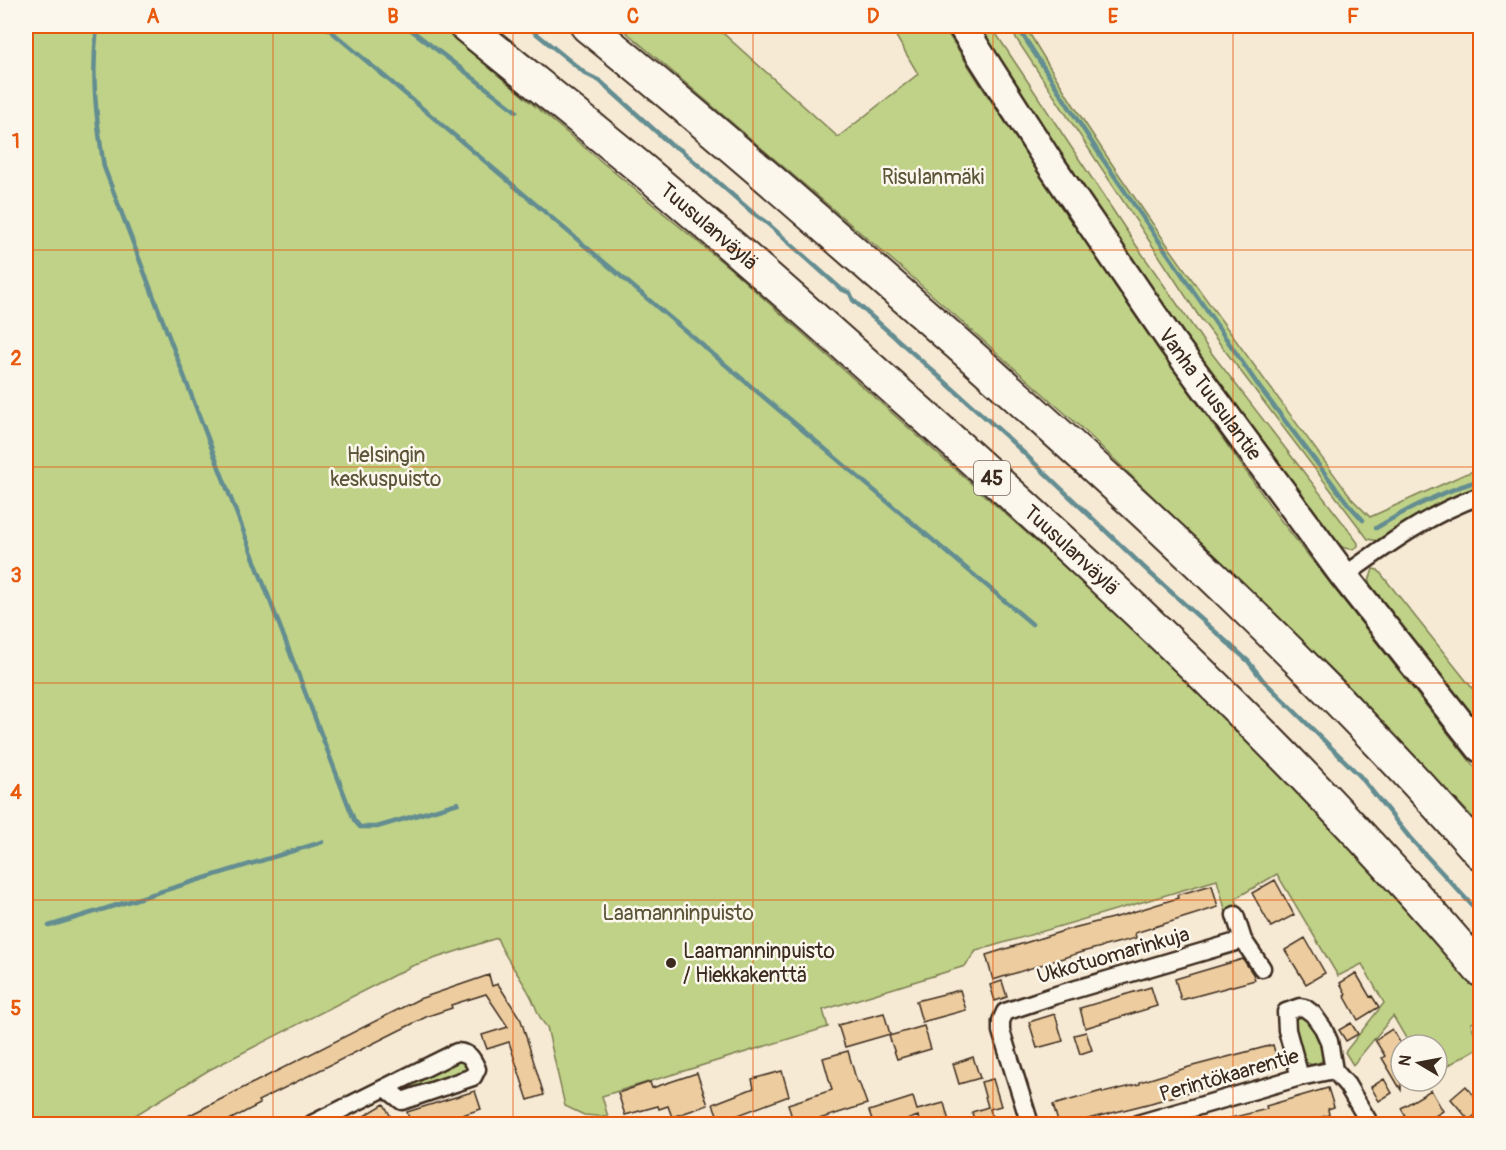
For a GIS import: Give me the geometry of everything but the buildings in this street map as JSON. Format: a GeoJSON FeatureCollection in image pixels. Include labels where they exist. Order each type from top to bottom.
{"type":"FeatureCollection","features":[{"type":"Feature","properties":{"kind":"highway","name":"Tuusulanväylä"},"geometry":{"type":"LineString","coordinates":[[466,26],[649,175],[757,268],[1041,522],[1167,640],[1304,774],[1398,875],[1480,970]]}},
{"type":"Feature","properties":{"kind":"highway"},"geometry":{"type":"LineString","coordinates":[[587,26],[695,113],[1089,461],[1217,580],[1357,717],[1426,790],[1480,853]]}},
{"type":"Feature","properties":{"kind":"main road","name":"Vanha Tuusulantie"},"geometry":{"type":"LineString","coordinates":[[962,26],[1049,162],[1171,341],[1344,576],[1480,748]]}},
{"type":"Feature","properties":{"kind":"street"},"geometry":{"type":"LineString","coordinates":[[1344,576],[1427,520],[1480,496]]}},
{"type":"Feature","properties":{"kind":"street"},"geometry":{"type":"LineString","coordinates":[[1235,915],[1243,940],[1262,968]]}},
{"type":"Feature","properties":{"kind":"street","name":"Ukkotuomarinkuja"},"geometry":{"type":"LineString","coordinates":[[1030,1125],[1005,1046],[1001,1021],[1005,1012],[1243,940]]}},
{"type":"Feature","properties":{"kind":"street"},"geometry":{"type":"LineString","coordinates":[[1300,1077],[1286,1020],[1286,1012],[1295,1007],[1305,1008],[1323,1028],[1329,1041],[1334,1070],[1347,1085],[1370,1125]]}},
{"type":"Feature","properties":{"kind":"street"},"geometry":{"type":"LineString","coordinates":[[312,1125],[457,1052],[471,1057],[477,1069],[473,1077],[402,1101],[386,1088]]}},
{"type":"Feature","properties":{"kind":"street","name":"Perintökaarentie"},"geometry":{"type":"LineString","coordinates":[[1137,1125],[1300,1077],[1334,1070]]}},
{"type":"Feature","properties":{"kind":"green space","name":"Helsingin keskuspuisto"},"geometry":{"type":"Polygon","coordinates":[[[26,26],[439,26],[733,271],[1095,594],[1242,736],[1344,841],[1480,993],[1480,1016],[1471,1024],[1480,1047],[1449,1065],[1449,1033],[1403,1033],[1393,1016],[1353,1065],[1345,1052],[1384,1003],[1362,964],[1338,976],[1277,874],[1236,898],[1239,913],[1227,916],[1217,880],[976,951],[965,966],[823,1010],[828,1027],[602,1096],[608,1117],[584,1115],[565,1106],[547,1027],[497,938],[412,966],[209,1070],[121,1124],[26,1124],[26,26]]]}},
{"type":"Feature","properties":{"kind":"green space","name":"Risulanmäki"},"geometry":{"type":"Polygon","coordinates":[[[619,26],[715,26],[838,137],[918,74],[890,26],[943,26],[1135,315],[1279,518],[1480,774],[1480,825],[1342,679],[1087,433],[905,271],[619,26]]]}},
{"type":"Feature","properties":{"kind":"green space"},"geometry":{"type":"Polygon","coordinates":[[[976,26],[991,26],[1136,245],[1210,351],[1347,528],[1358,546],[1348,549],[1332,541],[1126,254],[976,26]]]}},
{"type":"Feature","properties":{"kind":"green space"},"geometry":{"type":"Polygon","coordinates":[[[1008,26],[1025,26],[1101,148],[1182,266],[1352,499],[1370,517],[1480,469],[1480,488],[1427,511],[1378,541],[1368,539],[1198,315],[1008,26]]]}},
{"type":"Feature","properties":{"kind":"green space"},"geometry":{"type":"Polygon","coordinates":[[[1373,569],[1378,570],[1480,698],[1480,730],[1372,591],[1369,581],[1373,569]]]}},
{"type":"Feature","properties":{"kind":"green space"},"geometry":{"type":"Polygon","coordinates":[[[1290,1015],[1306,1015],[1317,1032],[1325,1054],[1318,1063],[1311,1064],[1304,1061],[1290,1015]]]}},
{"type":"Feature","properties":{"kind":"green space"},"geometry":{"type":"Polygon","coordinates":[[[460,1059],[464,1060],[468,1066],[465,1073],[403,1090],[403,1088],[460,1059]]]}},
{"type":"Feature","properties":{"kind":"waterway"},"geometry":{"type":"LineString","coordinates":[[97,26],[94,62],[95,97],[104,167],[354,820],[360,827],[377,827],[458,803]]}},
{"type":"Feature","properties":{"kind":"waterway"},"geometry":{"type":"LineString","coordinates":[[325,26],[1032,624]]}},
{"type":"Feature","properties":{"kind":"waterway"},"geometry":{"type":"LineString","coordinates":[[406,26],[516,111]]}},
{"type":"Feature","properties":{"kind":"waterway"},"geometry":{"type":"LineString","coordinates":[[527,26],[586,74],[600,81],[670,144],[681,150],[841,289],[850,293],[853,300],[1006,436],[1151,574],[1248,661],[1262,679],[1360,776],[1410,838],[1480,914]]}},
{"type":"Feature","properties":{"kind":"waterway"},"geometry":{"type":"LineString","coordinates":[[1017,26],[1102,158],[1260,388],[1349,505],[1363,520]]}},
{"type":"Feature","properties":{"kind":"waterway"},"geometry":{"type":"LineString","coordinates":[[1376,528],[1427,501],[1480,480]]}},
{"type":"Feature","properties":{"kind":"waterway"},"geometry":{"type":"LineString","coordinates":[[49,926],[322,842]]}},
{"type":"Feature","properties":{"kind":"waterway"},"geometry":{"type":"LineString","coordinates":[[26,933],[30,932]]}},
{"type":"Feature","properties":{"kind":"place","name":"Laamanninpuisto / Hiekkakenttä"},"geometry":{"type":"Point","coordinates":[671,963]}},
{"type":"Feature","properties":{"kind":"park label","name":"Laamanninpuisto"},"geometry":{"type":"Point","coordinates":[678,913]}}]}
